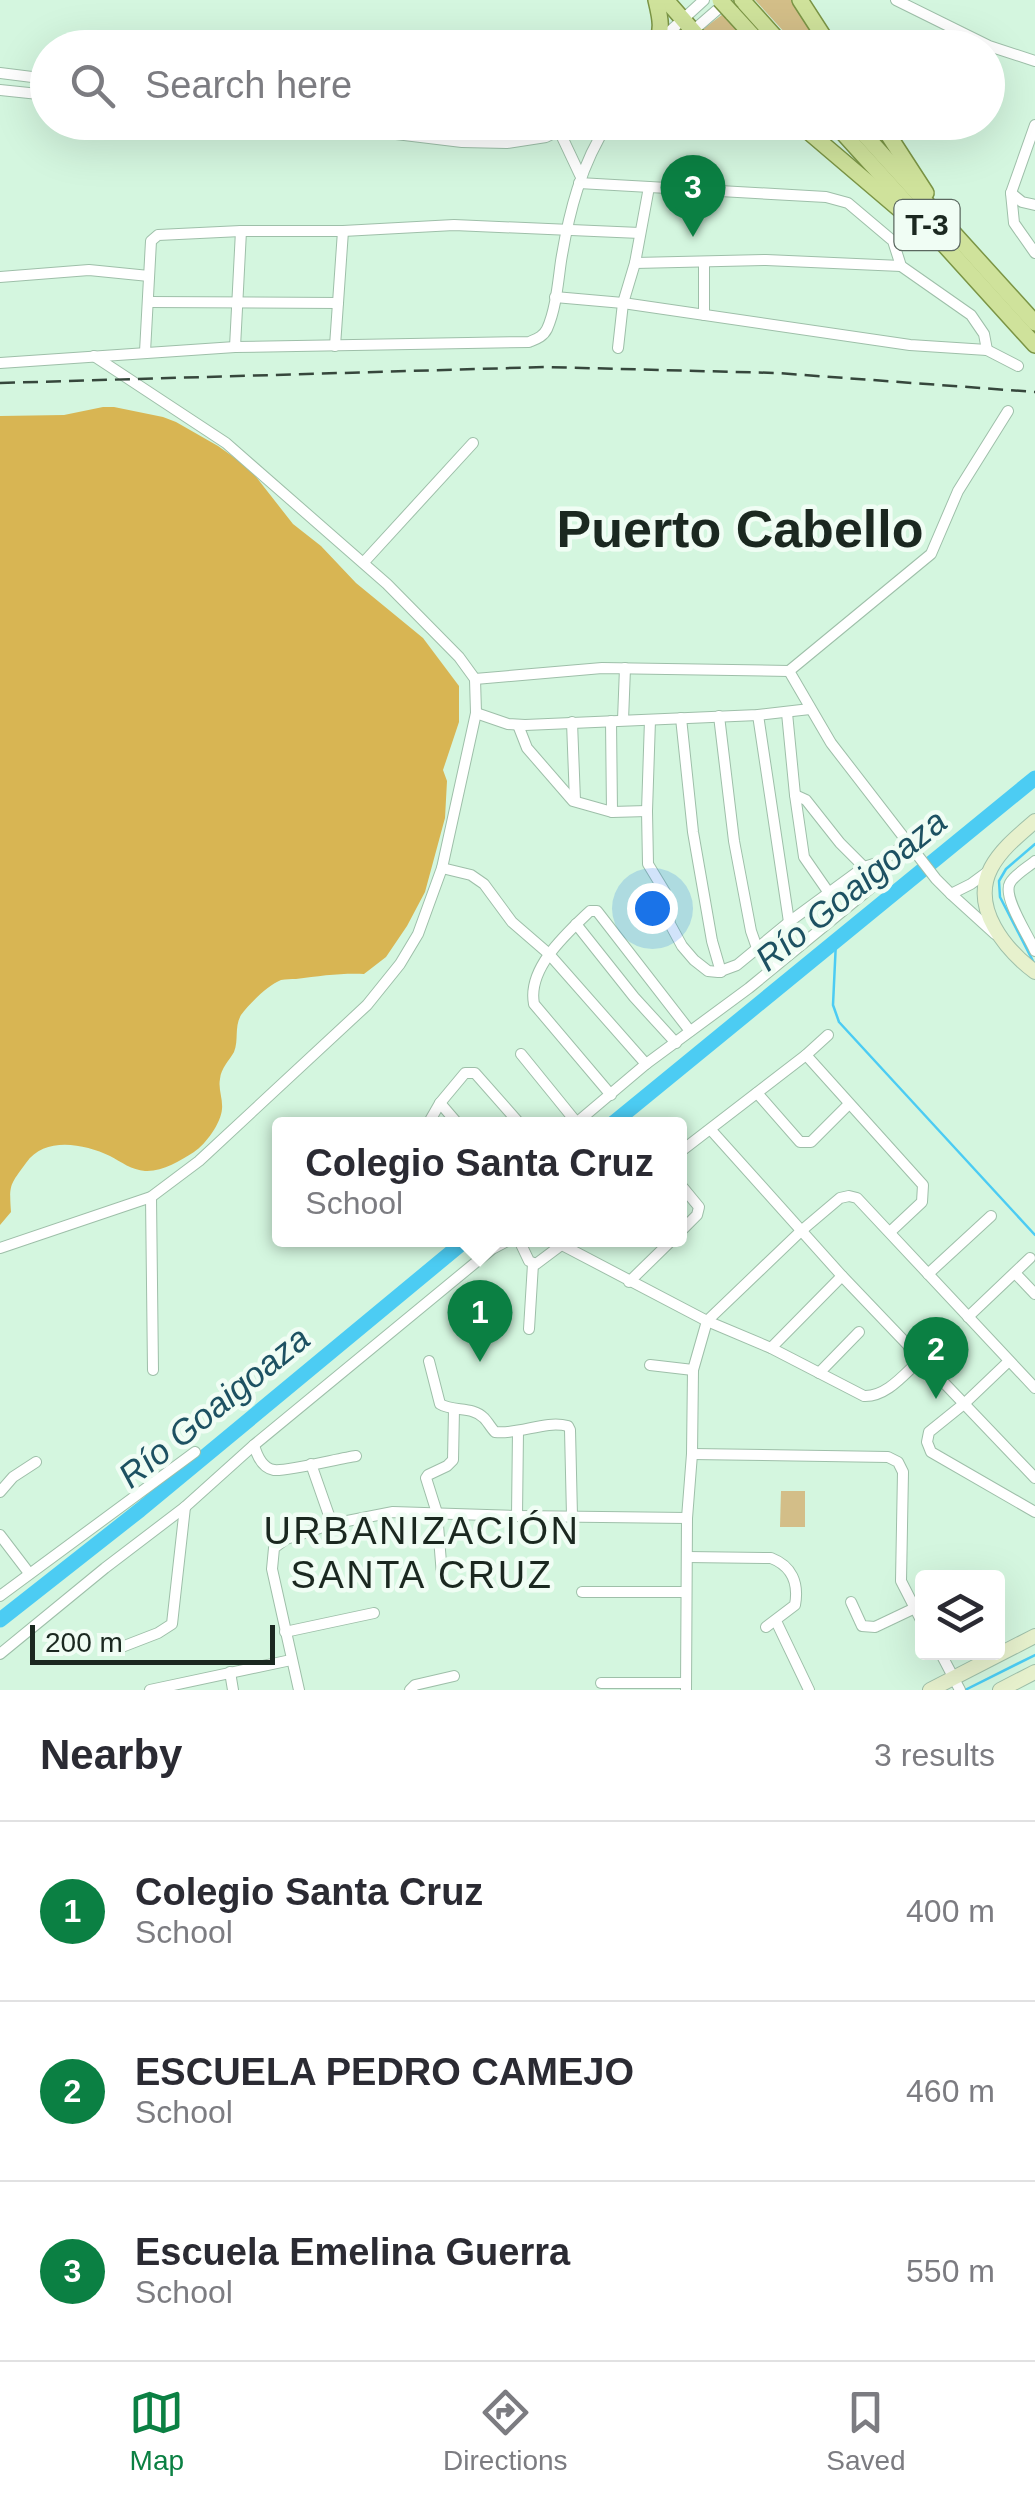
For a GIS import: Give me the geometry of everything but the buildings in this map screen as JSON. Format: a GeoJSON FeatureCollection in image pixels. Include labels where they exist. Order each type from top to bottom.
{"type":"FeatureCollection","features":[{"type":"Feature","properties":{"kind":"main road"},"geometry":{"type":"LineString","coordinates":[[656,0],[660,30]]}},
{"type":"Feature","properties":{"kind":"main road"},"geometry":{"type":"LineString","coordinates":[[666,0],[692,30]]}},
{"type":"Feature","properties":{"kind":"main road"},"geometry":{"type":"LineString","coordinates":[[720,0],[737,4],[765,30]]}},
{"type":"Feature","properties":{"kind":"main road"},"geometry":{"type":"LineString","coordinates":[[800,0],[819,30]]}},
{"type":"Feature","properties":{"kind":"main road"},"geometry":{"type":"LineString","coordinates":[[737,4],[753,30]]}},
{"type":"Feature","properties":{"kind":"main road"},"geometry":{"type":"LineString","coordinates":[[819,140],[961,262]]}},
{"type":"Feature","properties":{"kind":"main road","name":"T-3"},"geometry":{"type":"LineString","coordinates":[[849,140],[961,262],[1029,324]]}},
{"type":"Feature","properties":{"kind":"main road","name":"T-3"},"geometry":{"type":"LineString","coordinates":[[869,140],[1029,324],[1035,345]]}},
{"type":"Feature","properties":{"kind":"main road"},"geometry":{"type":"LineString","coordinates":[[892,140],[953,234]]}},
{"type":"Feature","properties":{"kind":"main road"},"geometry":{"type":"LineString","coordinates":[[1035,821],[1004,850],[990,870],[985,896],[990,919],[1002,940],[1035,972]]}},
{"type":"Feature","properties":{"kind":"main road"},"geometry":{"type":"LineString","coordinates":[[930,1690],[957,1684],[1035,1636]]}},
{"type":"Feature","properties":{"kind":"main road"},"geometry":{"type":"LineString","coordinates":[[1000,1690],[1035,1672]]}},
{"type":"Feature","properties":{"kind":"street"},"geometry":{"type":"LineString","coordinates":[[685,30],[704,0]]}},
{"type":"Feature","properties":{"kind":"street"},"geometry":{"type":"LineString","coordinates":[[896,0],[957,30]]}},
{"type":"Feature","properties":{"kind":"street"},"geometry":{"type":"LineString","coordinates":[[680,30],[737,4]]}},
{"type":"Feature","properties":{"kind":"street"},"geometry":{"type":"LineString","coordinates":[[1005,51],[1035,61]]}},
{"type":"Feature","properties":{"kind":"street"},"geometry":{"type":"LineString","coordinates":[[0,74],[30,77]]}},
{"type":"Feature","properties":{"kind":"street"},"geometry":{"type":"LineString","coordinates":[[0,90],[30,93]]}},
{"type":"Feature","properties":{"kind":"street"},"geometry":{"type":"LineString","coordinates":[[1035,125],[1011,193],[1014,224],[1035,253]]}},
{"type":"Feature","properties":{"kind":"street"},"geometry":{"type":"LineString","coordinates":[[451,140],[507,143],[526,140]]}},
{"type":"Feature","properties":{"kind":"street"},"geometry":{"type":"LineString","coordinates":[[562,140],[580,179]]}},
{"type":"Feature","properties":{"kind":"street"},"geometry":{"type":"LineString","coordinates":[[0,363],[235,347],[528,342],[542,337],[555,298],[566,228],[580,179],[600,140]]}},
{"type":"Feature","properties":{"kind":"street"},"geometry":{"type":"LineString","coordinates":[[580,179],[826,196],[848,203],[894,241],[901,266]]}},
{"type":"Feature","properties":{"kind":"street"},"geometry":{"type":"LineString","coordinates":[[618,348],[623,303],[635,263],[649,186]]}},
{"type":"Feature","properties":{"kind":"street"},"geometry":{"type":"LineString","coordinates":[[1011,193],[1022,202],[1035,205]]}},
{"type":"Feature","properties":{"kind":"street"},"geometry":{"type":"LineString","coordinates":[[145,352],[151,241],[158,235],[454,225],[640,233]]}},
{"type":"Feature","properties":{"kind":"street"},"geometry":{"type":"LineString","coordinates":[[235,347],[241,231]]}},
{"type":"Feature","properties":{"kind":"street"},"geometry":{"type":"LineString","coordinates":[[335,346],[342,231]]}},
{"type":"Feature","properties":{"kind":"street"},"geometry":{"type":"LineString","coordinates":[[635,263],[766,260],[901,266],[971,315],[984,334],[988,350]]}},
{"type":"Feature","properties":{"kind":"street"},"geometry":{"type":"LineString","coordinates":[[704,262],[704,315]]}},
{"type":"Feature","properties":{"kind":"street"},"geometry":{"type":"LineString","coordinates":[[0,277],[89,270],[149,276]]}},
{"type":"Feature","properties":{"kind":"street"},"geometry":{"type":"LineString","coordinates":[[555,298],[623,303],[910,345],[988,350],[1018,366]]}},
{"type":"Feature","properties":{"kind":"street"},"geometry":{"type":"LineString","coordinates":[[148,302],[338,303]]}},
{"type":"Feature","properties":{"kind":"street"},"geometry":{"type":"LineString","coordinates":[[0,1248],[151,1197],[199,1161],[367,1004],[400,964],[418,934],[442,868],[476,713],[474,679],[448,645],[364,562],[226,443],[94,356]]}},
{"type":"Feature","properties":{"kind":"street"},"geometry":{"type":"LineString","coordinates":[[474,679],[602,668],[789,671],[931,554],[958,491],[1008,411]]}},
{"type":"Feature","properties":{"kind":"street"},"geometry":{"type":"LineString","coordinates":[[364,562],[474,442]]}},
{"type":"Feature","properties":{"kind":"street"},"geometry":{"type":"LineString","coordinates":[[612,812],[617,721],[625,668]]}},
{"type":"Feature","properties":{"kind":"street"},"geometry":{"type":"LineString","coordinates":[[789,671],[831,743],[906,844],[936,880],[1002,940]]}},
{"type":"Feature","properties":{"kind":"street"},"geometry":{"type":"LineString","coordinates":[[476,713],[518,725],[758,715],[810,709]]}},
{"type":"Feature","properties":{"kind":"street"},"geometry":{"type":"LineString","coordinates":[[787,712],[804,857],[829,893]]}},
{"type":"Feature","properties":{"kind":"street"},"geometry":{"type":"LineString","coordinates":[[758,715],[790,922]]}},
{"type":"Feature","properties":{"kind":"street"},"geometry":{"type":"LineString","coordinates":[[719,716],[734,841],[757,948]]}},
{"type":"Feature","properties":{"kind":"street"},"geometry":{"type":"LineString","coordinates":[[681,718],[693,832],[721,972]]}},
{"type":"Feature","properties":{"kind":"street"},"geometry":{"type":"LineString","coordinates":[[650,720],[648,864],[665,892],[672,928],[694,960],[708,971],[721,972],[737,965],[829,893],[906,844]]}},
{"type":"Feature","properties":{"kind":"street"},"geometry":{"type":"LineString","coordinates":[[572,722],[575,802]]}},
{"type":"Feature","properties":{"kind":"street"},"geometry":{"type":"LineString","coordinates":[[518,725],[527,748],[575,802],[612,812],[647,812]]}},
{"type":"Feature","properties":{"kind":"street"},"geometry":{"type":"LineString","coordinates":[[795,795],[806,800],[864,868]]}},
{"type":"Feature","properties":{"kind":"street"},"geometry":{"type":"LineString","coordinates":[[585,1117],[646,1064],[749,988],[878,882],[882,873],[880,862]]}},
{"type":"Feature","properties":{"kind":"street"},"geometry":{"type":"LineString","coordinates":[[1035,862],[1010,881],[1008,892],[1035,951]]}},
{"type":"Feature","properties":{"kind":"street"},"geometry":{"type":"LineString","coordinates":[[442,868],[471,875],[484,884],[512,922],[549,954],[646,1064]]}},
{"type":"Feature","properties":{"kind":"street"},"geometry":{"type":"LineString","coordinates":[[951,894],[990,870]]}},
{"type":"Feature","properties":{"kind":"street"},"geometry":{"type":"LineString","coordinates":[[612,1095],[534,1004],[533,986],[549,954],[590,911],[597,912],[690,1030]]}},
{"type":"Feature","properties":{"kind":"street"},"geometry":{"type":"LineString","coordinates":[[576,924],[676,1042]]}},
{"type":"Feature","properties":{"kind":"street"},"geometry":{"type":"LineString","coordinates":[[687,1147],[828,1034]]}},
{"type":"Feature","properties":{"kind":"street"},"geometry":{"type":"LineString","coordinates":[[520,1054],[570,1117]]}},
{"type":"Feature","properties":{"kind":"street"},"geometry":{"type":"LineString","coordinates":[[806,1055],[924,1185],[922,1202],[890,1232]]}},
{"type":"Feature","properties":{"kind":"street"},"geometry":{"type":"LineString","coordinates":[[432,1117],[465,1073],[470,1072],[514,1117]]}},
{"type":"Feature","properties":{"kind":"street"},"geometry":{"type":"LineString","coordinates":[[757,1093],[806,1144],[849,1104]]}},
{"type":"Feature","properties":{"kind":"street"},"geometry":{"type":"LineString","coordinates":[[440,1103],[452,1117]]}},
{"type":"Feature","properties":{"kind":"street"},"geometry":{"type":"LineString","coordinates":[[711,1130],[842,1276],[1035,1478]]}},
{"type":"Feature","properties":{"kind":"street"},"geometry":{"type":"LineString","coordinates":[[687,1193],[698,1207],[696,1217],[687,1225]]}},
{"type":"Feature","properties":{"kind":"street"},"geometry":{"type":"LineString","coordinates":[[151,1197],[153,1370]]}},
{"type":"Feature","properties":{"kind":"street"},"geometry":{"type":"LineString","coordinates":[[602,1683],[686,1686],[693,1370],[707,1321],[840,1198],[857,1198],[1035,1388]]}},
{"type":"Feature","properties":{"kind":"street"},"geometry":{"type":"LineString","coordinates":[[928,1274],[991,1216]]}},
{"type":"Feature","properties":{"kind":"street"},"geometry":{"type":"LineString","coordinates":[[0,1654],[185,1507],[497,1247]]}},
{"type":"Feature","properties":{"kind":"street"},"geometry":{"type":"LineString","coordinates":[[522,1247],[533,1264]]}},
{"type":"Feature","properties":{"kind":"street"},"geometry":{"type":"LineString","coordinates":[[533,1264],[559,1247]]}},
{"type":"Feature","properties":{"kind":"street"},"geometry":{"type":"LineString","coordinates":[[573,1247],[630,1282],[864,1396],[881,1393],[921,1359]]}},
{"type":"Feature","properties":{"kind":"street"},"geometry":{"type":"LineString","coordinates":[[630,1282],[665,1247]]}},
{"type":"Feature","properties":{"kind":"street"},"geometry":{"type":"LineString","coordinates":[[968,1317],[1030,1258]]}},
{"type":"Feature","properties":{"kind":"street"},"geometry":{"type":"LineString","coordinates":[[529,1329],[533,1264]]}},
{"type":"Feature","properties":{"kind":"street"},"geometry":{"type":"LineString","coordinates":[[1016,1273],[1035,1294]]}},
{"type":"Feature","properties":{"kind":"street"},"geometry":{"type":"LineString","coordinates":[[771,1348],[842,1276]]}},
{"type":"Feature","properties":{"kind":"street"},"geometry":{"type":"LineString","coordinates":[[819,1372],[859,1332]]}},
{"type":"Feature","properties":{"kind":"street"},"geometry":{"type":"LineString","coordinates":[[429,1361],[438,1402],[445,1408],[480,1414],[495,1432],[557,1424],[570,1428],[572,1516]]}},
{"type":"Feature","properties":{"kind":"street"},"geometry":{"type":"LineString","coordinates":[[1009,1362],[929,1432],[926,1442],[931,1452],[1035,1512]]}},
{"type":"Feature","properties":{"kind":"street"},"geometry":{"type":"LineString","coordinates":[[650,1364],[693,1370]]}},
{"type":"Feature","properties":{"kind":"street"},"geometry":{"type":"LineString","coordinates":[[442,1575],[437,1513],[426,1478],[453,1460],[454,1409]]}},
{"type":"Feature","properties":{"kind":"street"},"geometry":{"type":"LineString","coordinates":[[517,1516],[518,1431]]}},
{"type":"Feature","properties":{"kind":"street"},"geometry":{"type":"LineString","coordinates":[[254,1446],[262,1464],[276,1471],[356,1456]]}},
{"type":"Feature","properties":{"kind":"street"},"geometry":{"type":"LineString","coordinates":[[0,1596],[195,1452]]}},
{"type":"Feature","properties":{"kind":"street"},"geometry":{"type":"LineString","coordinates":[[692,1454],[888,1457],[898,1462],[903,1472],[901,1581],[914,1608],[868,1628],[862,1626],[851,1602]]}},
{"type":"Feature","properties":{"kind":"street"},"geometry":{"type":"LineString","coordinates":[[2,1484],[36,1462]]}},
{"type":"Feature","properties":{"kind":"street"},"geometry":{"type":"LineString","coordinates":[[311,1464],[332,1524]]}},
{"type":"Feature","properties":{"kind":"street"},"geometry":{"type":"LineString","coordinates":[[114,1650],[158,1634],[172,1624],[185,1507]]}},
{"type":"Feature","properties":{"kind":"street"},"geometry":{"type":"LineString","coordinates":[[300,1690],[272,1569],[274,1548],[286,1539],[332,1524],[393,1512],[687,1518]]}},
{"type":"Feature","properties":{"kind":"street"},"geometry":{"type":"LineString","coordinates":[[0,1535],[30,1574]]}},
{"type":"Feature","properties":{"kind":"street"},"geometry":{"type":"LineString","coordinates":[[687,1557],[771,1558],[784,1563],[798,1591],[794,1605],[771,1624],[809,1690]]}},
{"type":"Feature","properties":{"kind":"street"},"geometry":{"type":"LineString","coordinates":[[582,1592],[686,1592]]}},
{"type":"Feature","properties":{"kind":"street"},"geometry":{"type":"LineString","coordinates":[[286,1632],[374,1613]]}},
{"type":"Feature","properties":{"kind":"street"},"geometry":{"type":"LineString","coordinates":[[150,1690],[291,1660]]}},
{"type":"Feature","properties":{"kind":"street"},"geometry":{"type":"LineString","coordinates":[[944,1660],[957,1684]]}},
{"type":"Feature","properties":{"kind":"street"},"geometry":{"type":"LineString","coordinates":[[230,1672],[233,1690]]}},
{"type":"Feature","properties":{"kind":"street"},"geometry":{"type":"LineString","coordinates":[[410,1690],[415,1685],[454,1676]]}},
{"type":"Feature","properties":{"kind":"shaded area"},"geometry":{"type":"Polygon","coordinates":[[[755,0],[802,0],[821,30],[782,30],[755,0]]]}},
{"type":"Feature","properties":{"kind":"shaded area"},"geometry":{"type":"Polygon","coordinates":[[[723,14],[739,30],[702,30],[723,14]]]}},
{"type":"Feature","properties":{"kind":"shaded area"},"geometry":{"type":"Polygon","coordinates":[[[103,407],[176,422],[249,468],[293,524],[423,638],[459,686],[459,722],[443,770],[447,781],[445,818],[425,892],[386,957],[364,974],[281,980],[254,1000],[241,1015],[234,1052],[221,1075],[219,1120],[208,1139],[194,1152],[164,1168],[145,1171],[89,1148],[65,1145],[43,1149],[34,1154],[14,1181],[11,1212],[0,1225],[0,416],[64,415],[103,407]]]}},
{"type":"Feature","properties":{"kind":"shaded area"},"geometry":{"type":"Polygon","coordinates":[[[781,1491],[805,1491],[805,1527],[780,1527],[781,1491]]]}},
{"type":"Feature","properties":{"kind":"waterway","name":"Río Goaigoaza"},"geometry":{"type":"LineString","coordinates":[[621,1117],[1035,778]]}},
{"type":"Feature","properties":{"kind":"waterway"},"geometry":{"type":"LineString","coordinates":[[1034,963],[1000,897],[999,881],[1006,869],[1035,844]]}},
{"type":"Feature","properties":{"kind":"waterway"},"geometry":{"type":"LineString","coordinates":[[836,941],[833,1005],[839,1022],[1035,1235]]}},
{"type":"Feature","properties":{"kind":"waterway","name":"Río Goaigoaza"},"geometry":{"type":"LineString","coordinates":[[0,1620],[140,1510],[458,1247]]}},
{"type":"Feature","properties":{"kind":"waterway"},"geometry":{"type":"LineString","coordinates":[[965,1690],[1035,1655]]}},
{"type":"Feature","properties":{"kind":"railway"},"geometry":{"type":"LineString","coordinates":[[0,383],[545,367],[777,373],[1035,392]]}},
{"type":"Feature","properties":{"kind":"place","name":"Escuela Emelina Guerra"},"geometry":{"type":"Point","coordinates":[693,237]}},
{"type":"Feature","properties":{"kind":"place","name":"Colegio Santa Cruz"},"geometry":{"type":"Point","coordinates":[480,1362]}},
{"type":"Feature","properties":{"kind":"place","name":"ESCUELA PEDRO CAMEJO"},"geometry":{"type":"Point","coordinates":[936,1399]}},
{"type":"Feature","properties":{"kind":"district","name":"Puerto Cabello"},"geometry":{"type":"Point","coordinates":[740,529]}},
{"type":"Feature","properties":{"kind":"district","name":"URBANIZACIÓN SANTA CRUZ"},"geometry":{"type":"Point","coordinates":[422,1553]}}]}
